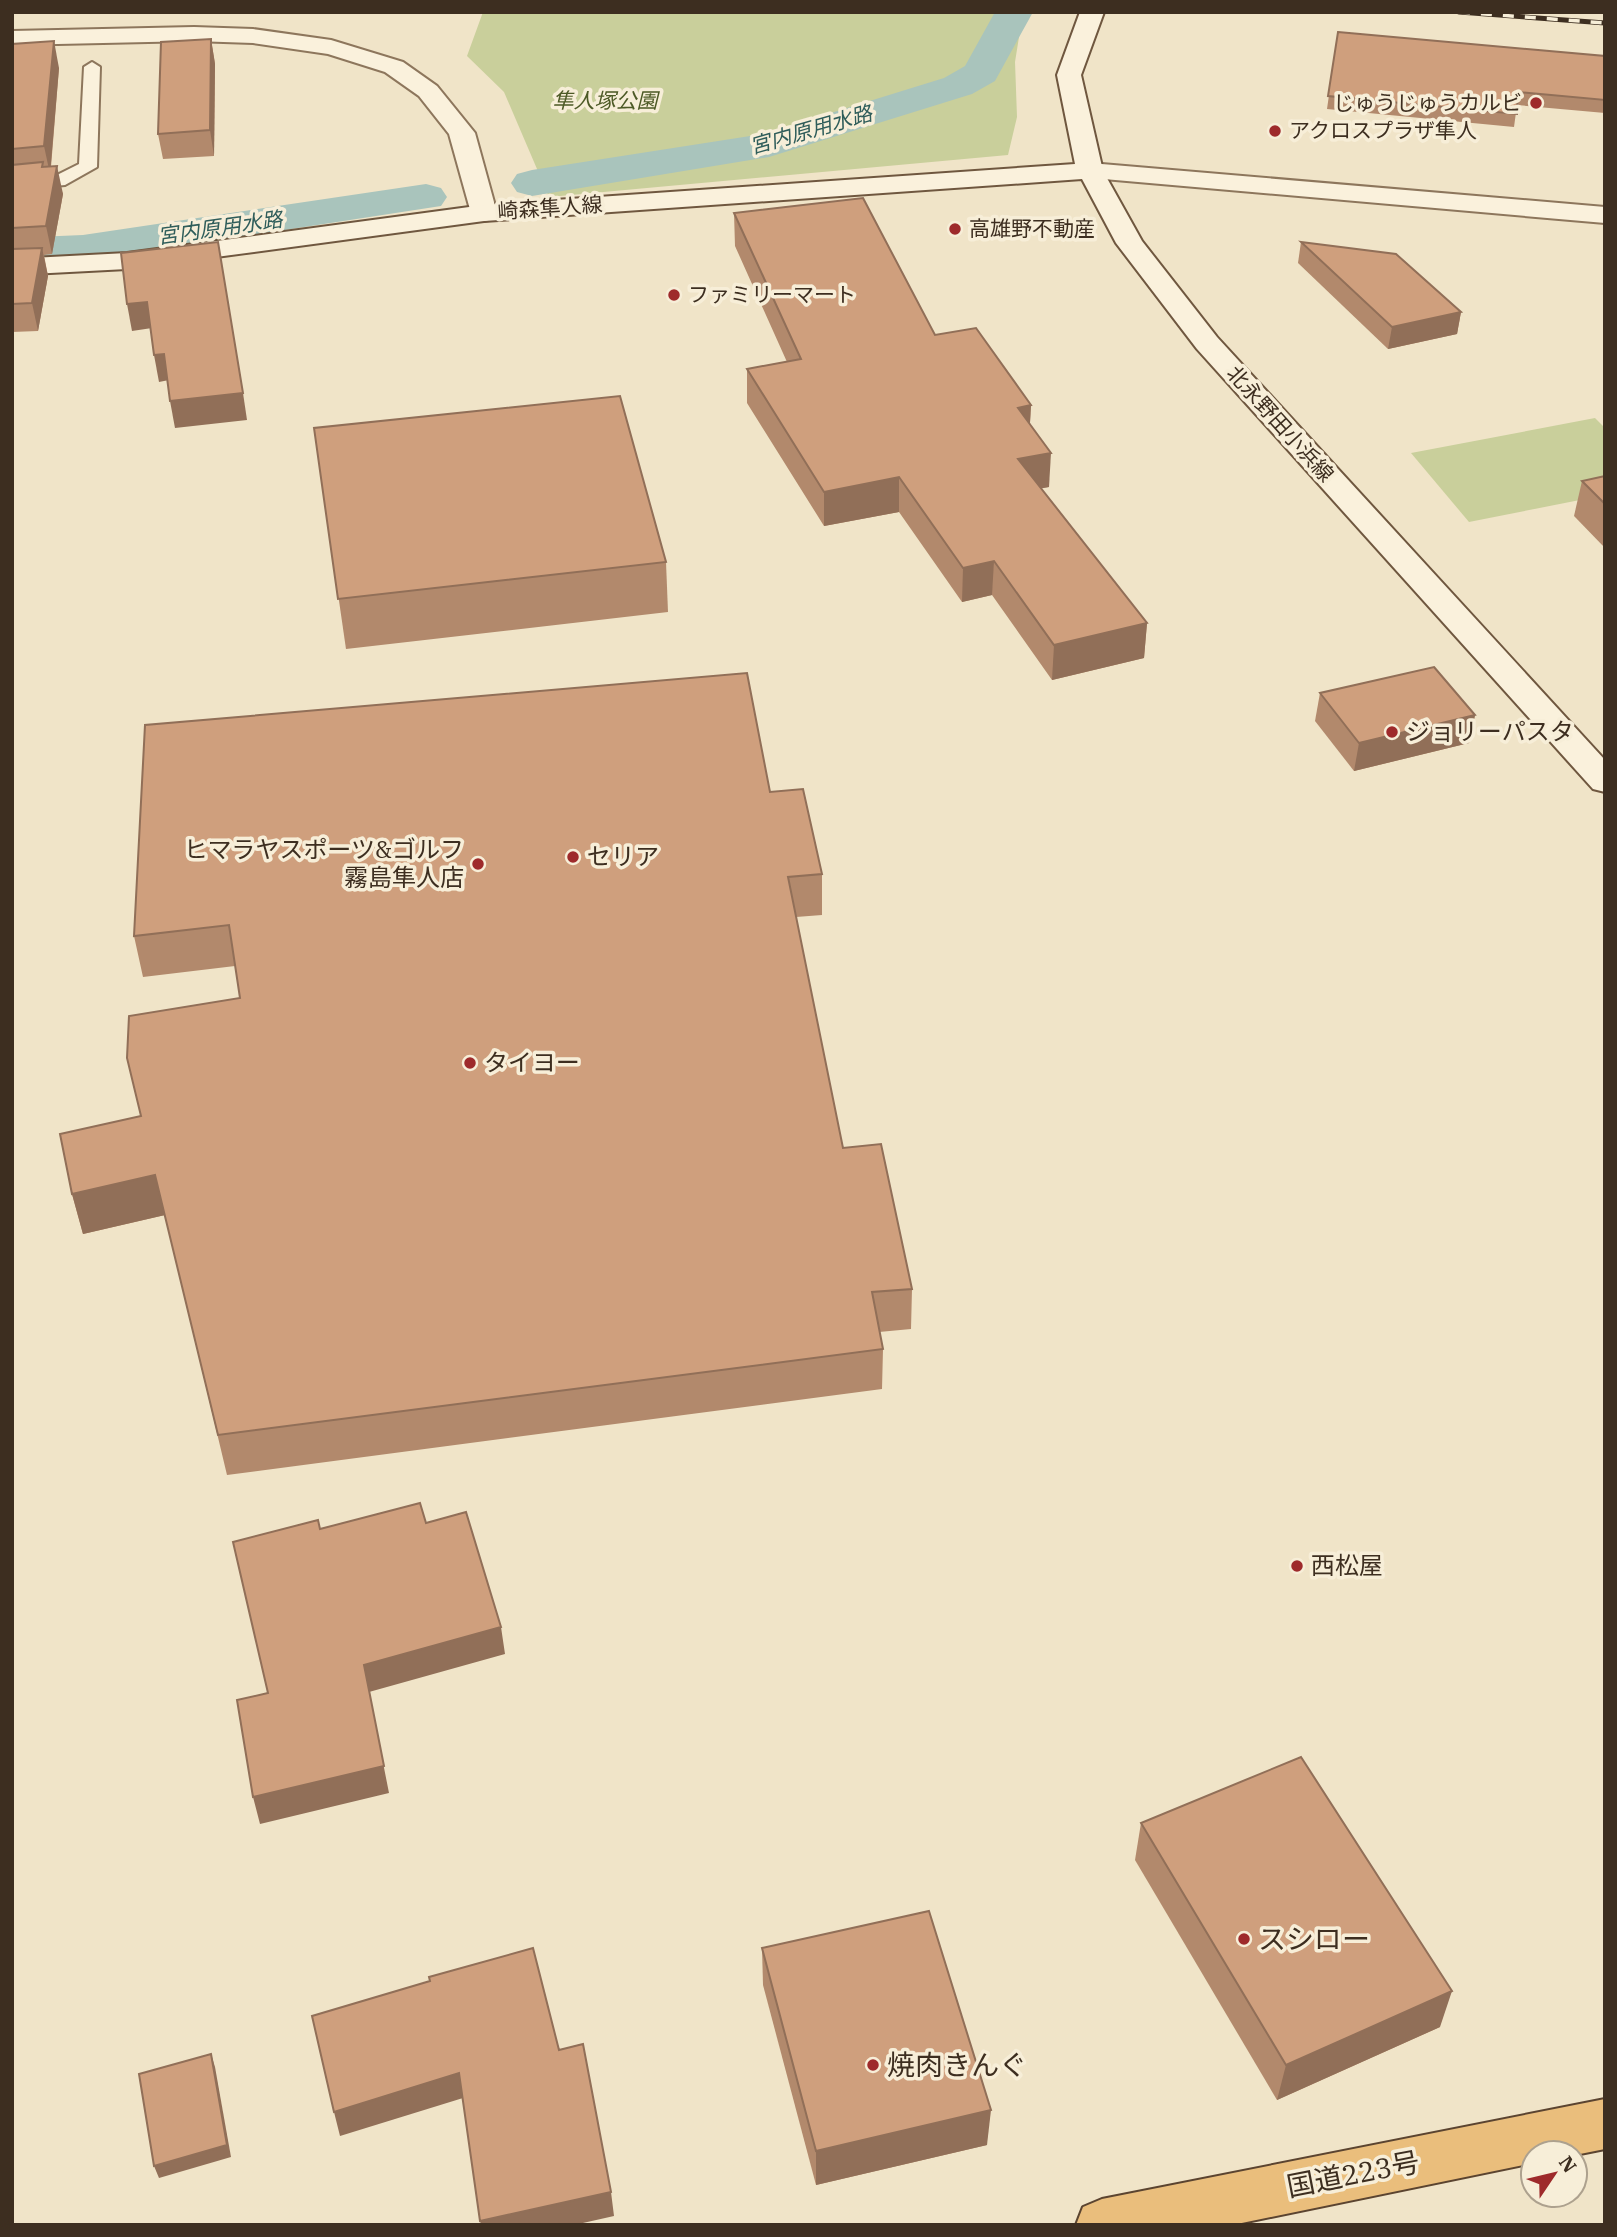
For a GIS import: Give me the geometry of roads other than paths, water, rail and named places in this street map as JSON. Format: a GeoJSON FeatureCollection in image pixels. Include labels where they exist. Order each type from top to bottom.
{"type":"FeatureCollection","features":[{"type":"Feature","properties":{"kind":"highway","name":"国道223号"},"geometry":{"type":"LineString","coordinates":[[1102,2225],[1605,2124]]}},
{"type":"Feature","properties":{"kind":"main road","name":"北永野田小浜線"},"geometry":{"type":"LineString","coordinates":[[1092,12],[1069,75],[1090,171],[1130,243],[1207,344],[1605,781]]}},
{"type":"Feature","properties":{"kind":"main road"},"geometry":{"type":"LineString","coordinates":[[12,38],[194,34],[253,36],[331,47],[394,67],[428,90],[462,132],[484,213]]}},
{"type":"Feature","properties":{"kind":"main road","name":"崎森隼人線"},"geometry":{"type":"LineString","coordinates":[[12,267],[127,261],[484,213],[1090,171],[1605,215]]}},
{"type":"Feature","properties":{"kind":"lane"},"geometry":{"type":"LineString","coordinates":[[12,185],[60,181],[88,166],[92,67]]}},
{"type":"Feature","properties":{"kind":"waterway","name":"宮内原用水路"},"geometry":{"type":"LineString","coordinates":[[532,183],[769,145],[958,86],[981,73],[1014,12]]}},
{"type":"Feature","properties":{"kind":"waterway","name":"宮内原用水路"},"geometry":{"type":"LineString","coordinates":[[12,251],[83,248],[426,197]]}},
{"type":"Feature","properties":{"kind":"railway"},"geometry":{"type":"LineString","coordinates":[[1459,12],[1605,23]]}},
{"type":"Feature","properties":{"kind":"place","name":"じゅうじゅうカルビ"},"geometry":{"type":"Point","coordinates":[1536,103]}},
{"type":"Feature","properties":{"kind":"place","name":"アクロスプラザ隼人"},"geometry":{"type":"Point","coordinates":[1275,131]}},
{"type":"Feature","properties":{"kind":"place","name":"高雄野不動産"},"geometry":{"type":"Point","coordinates":[955,229]}},
{"type":"Feature","properties":{"kind":"place","name":"ファミリーマート"},"geometry":{"type":"Point","coordinates":[674,295]}},
{"type":"Feature","properties":{"kind":"place","name":"ジョリーパスタ"},"geometry":{"type":"Point","coordinates":[1392,732]}},
{"type":"Feature","properties":{"kind":"place","name":"セリア"},"geometry":{"type":"Point","coordinates":[573,857]}},
{"type":"Feature","properties":{"kind":"place","name":"ヒマラヤスポーツ&ゴルフ 霧島隼人店"},"geometry":{"type":"Point","coordinates":[478,864]}},
{"type":"Feature","properties":{"kind":"place","name":"タイヨー"},"geometry":{"type":"Point","coordinates":[470,1063]}},
{"type":"Feature","properties":{"kind":"place","name":"西松屋"},"geometry":{"type":"Point","coordinates":[1297,1566]}},
{"type":"Feature","properties":{"kind":"place","name":"スシロー"},"geometry":{"type":"Point","coordinates":[1244,1939]}},
{"type":"Feature","properties":{"kind":"place","name":"焼肉きんぐ"},"geometry":{"type":"Point","coordinates":[873,2065]}},
{"type":"Feature","properties":{"kind":"park label","name":"隼人塚公園"},"geometry":{"type":"Point","coordinates":[605,101]}}]}
